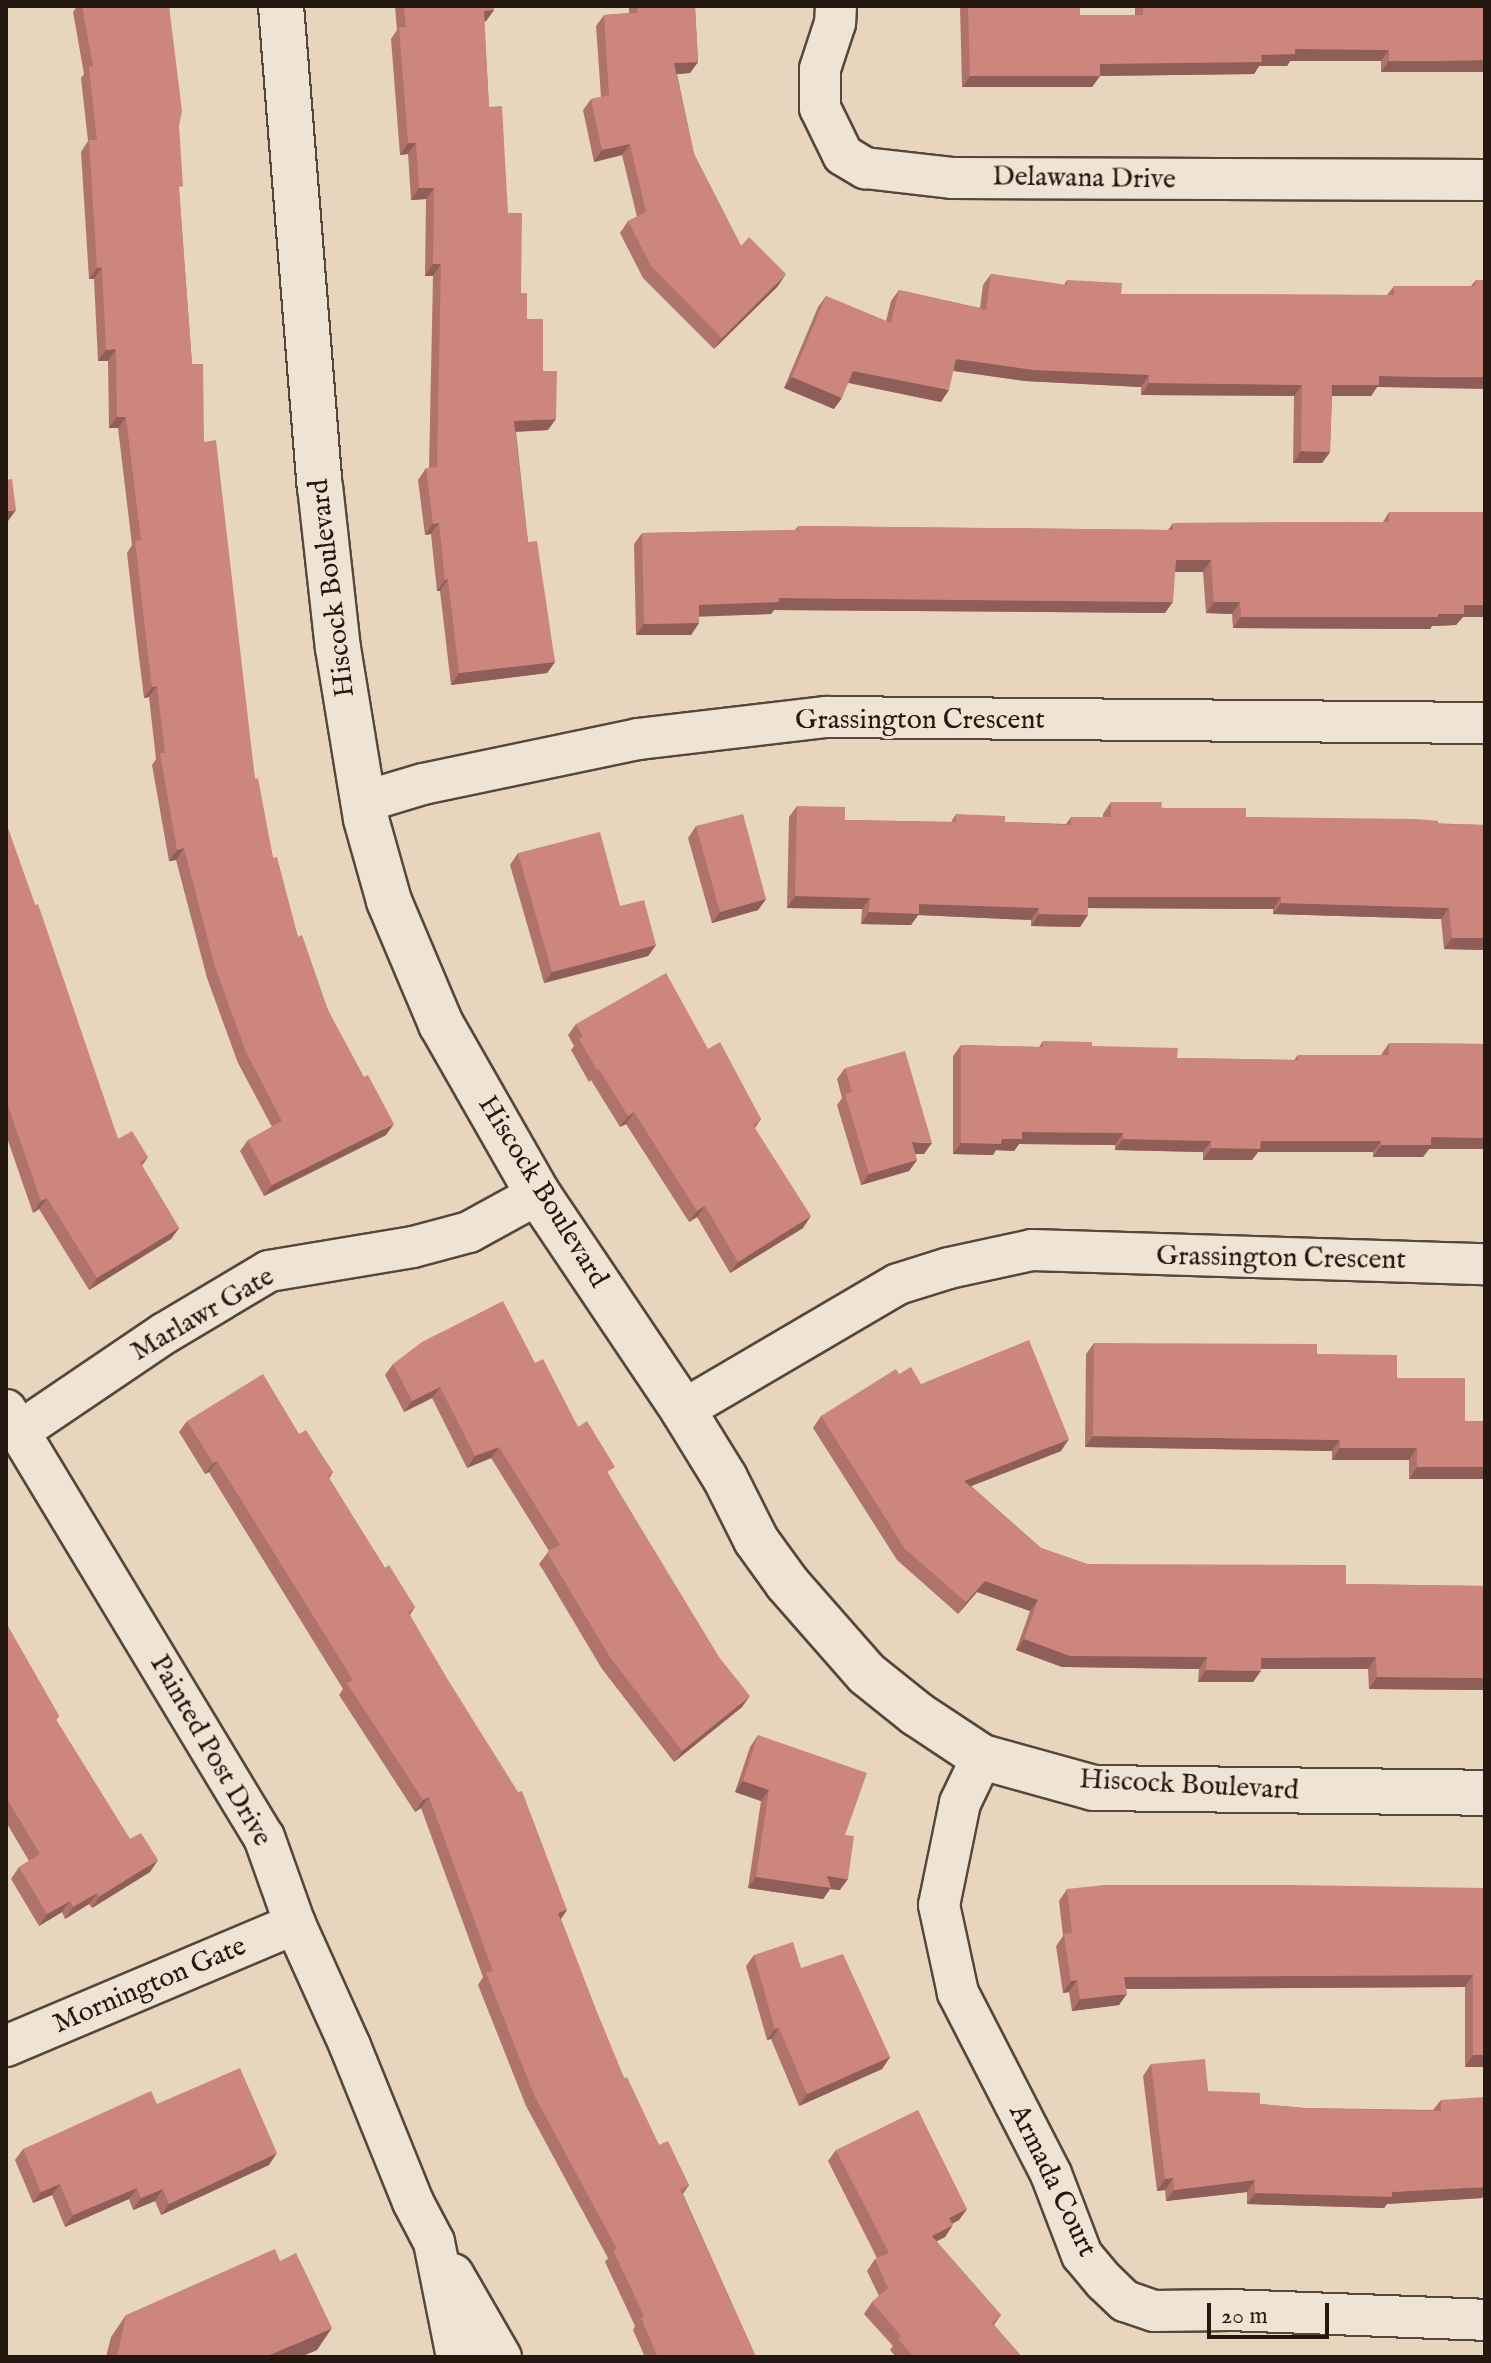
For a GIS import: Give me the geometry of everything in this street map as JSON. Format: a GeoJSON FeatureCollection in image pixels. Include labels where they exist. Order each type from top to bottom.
{"type":"FeatureCollection","features":[{"type":"Feature","properties":{"kind":"street","name":"Hiscock Boulevard"},"geometry":{"type":"LineString","coordinates":[[281,6],[320,486],[350,731],[363,802],[389,901],[441,1024],[538,1194],[683,1410],[725,1478],[756,1540],[787,1583],[867,1674],[917,1714],[982,1757],[1094,1788],[1485,1793]]}},
{"type":"Feature","properties":{"kind":"street","name":"Delawana Drive"},"geometry":{"type":"LineString","coordinates":[[836,6],[835,23],[820,69],[820,108],[843,155],[865,168],[953,178],[1485,180]]}},
{"type":"Feature","properties":{"kind":"street","name":"Grassington Crescent"},"geometry":{"type":"LineString","coordinates":[[363,802],[423,784],[638,739],[826,717],[1485,723]]}},
{"type":"Feature","properties":{"kind":"street","name":"Marlawr Gate"},"geometry":{"type":"LineString","coordinates":[[13,1421],[269,1271],[413,1247],[469,1232],[538,1194]]}},
{"type":"Feature","properties":{"kind":"street","name":"Grassington Crescent"},"geometry":{"type":"LineString","coordinates":[[683,1410],[898,1284],[949,1268],[1032,1250],[1485,1264]]}},
{"type":"Feature","properties":{"kind":"street","name":"Painted Post Drive"},"geometry":{"type":"LineString","coordinates":[[13,1421],[264,1837],[295,1924],[345,2034],[413,2202],[501,2357]]}},
{"type":"Feature","properties":{"kind":"street","name":"Armada Court"},"geometry":{"type":"LineString","coordinates":[[982,1757],[960,1803],[939,1905],[958,1993],[1051,2174],[1082,2255],[1105,2282],[1125,2301],[1154,2311],[1229,2310],[1485,2320]]}},
{"type":"Feature","properties":{"kind":"street","name":"Mornington Gate"},"geometry":{"type":"LineString","coordinates":[[6,2046],[295,1924]]}},
{"type":"Feature","properties":{"kind":"street","name":"Painted Post Drive"},"geometry":{"type":"LineString","coordinates":[[434,2242],[457,2357]]}},
{"type":"Feature","properties":{"kind":"building"},"geometry":{"type":"Polygon","coordinates":[[[82,6],[169,6],[182,111],[179,126],[183,186],[179,187],[192,364],[203,364],[204,442],[216,440],[255,779],[258,778],[273,858],[277,857],[298,937],[302,935],[328,1010],[364,1077],[368,1075],[394,1124],[272,1185],[248,1140],[282,1121],[246,1052],[215,967],[184,848],[177,850],[160,753],[165,753],[157,686],[152,687],[145,630],[135,541],[141,540],[126,417],[117,417],[116,349],[106,350],[102,267],[97,268],[89,140],[97,140],[89,67],[93,66],[82,6]]]}},
{"type":"Feature","properties":{"kind":"building"},"geometry":{"type":"Polygon","coordinates":[[[404,6],[494,6],[494,10],[484,11],[489,107],[502,106],[508,213],[522,213],[521,293],[527,293],[527,319],[543,319],[543,371],[557,371],[556,419],[514,421],[528,542],[537,541],[555,662],[459,673],[439,523],[433,524],[426,468],[437,467],[441,264],[433,264],[434,188],[419,188],[416,143],[408,143],[399,27],[406,27],[404,6]]]}},
{"type":"Feature","properties":{"kind":"building"},"geometry":{"type":"Polygon","coordinates":[[[637,6],[695,6],[698,62],[674,63],[694,154],[741,246],[749,237],[786,274],[722,338],[651,266],[628,221],[646,212],[630,144],[602,150],[591,99],[609,95],[604,15],[638,13],[637,6]]]}},
{"type":"Feature","properties":{"kind":"building"},"geometry":{"type":"Polygon","coordinates":[[[968,6],[1080,6],[1080,15],[1143,15],[1143,6],[1485,6],[1485,60],[1389,61],[1389,50],[1295,49],[1295,54],[1261,55],[1262,62],[1100,64],[1100,76],[970,76],[968,6]]]}},
{"type":"Feature","properties":{"kind":"building"},"geometry":{"type":"Polygon","coordinates":[[[991,274],[1067,285],[1067,280],[1122,283],[1121,294],[1394,295],[1394,286],[1475,286],[1476,280],[1485,280],[1485,377],[1379,376],[1379,385],[1332,385],[1330,452],[1301,451],[1302,385],[1149,383],[1149,375],[1033,370],[956,359],[949,390],[853,371],[842,398],[792,377],[826,296],[891,323],[899,290],[986,310],[991,274]]]}},
{"type":"Feature","properties":{"kind":"building"},"geometry":{"type":"Polygon","coordinates":[[[12,479],[16,510],[6,511],[6,480],[12,479]]]}},
{"type":"Feature","properties":{"kind":"building"},"geometry":{"type":"Polygon","coordinates":[[[1389,512],[1485,512],[1485,605],[1464,605],[1464,614],[1438,614],[1438,617],[1241,617],[1240,602],[1214,602],[1211,560],[1176,560],[1173,602],[779,598],[779,602],[699,605],[699,623],[644,624],[642,533],[798,530],[798,526],[1173,530],[1173,523],[1389,522],[1389,512]]]}},
{"type":"Feature","properties":{"kind":"building"},"geometry":{"type":"Polygon","coordinates":[[[1111,802],[1162,802],[1161,808],[1246,808],[1246,817],[1416,819],[1438,821],[1438,824],[1485,825],[1485,938],[1452,938],[1449,908],[1281,903],[1281,897],[1088,897],[1088,915],[1039,914],[1039,908],[919,904],[919,914],[869,912],[870,898],[795,896],[797,806],[845,807],[845,820],[956,822],[956,814],[1005,816],[1005,822],[1071,825],[1071,817],[1111,817],[1111,802]]]}},
{"type":"Feature","properties":{"kind":"building"},"geometry":{"type":"Polygon","coordinates":[[[743,814],[766,899],[720,912],[696,826],[743,814]]]}},
{"type":"Feature","properties":{"kind":"building"},"geometry":{"type":"Polygon","coordinates":[[[6,823],[35,905],[38,904],[118,1139],[132,1131],[148,1157],[140,1162],[179,1228],[97,1278],[47,1198],[41,1201],[6,1100],[6,823]]]}},
{"type":"Feature","properties":{"kind":"building"},"geometry":{"type":"Polygon","coordinates":[[[600,832],[620,906],[644,900],[656,945],[552,972],[518,853],[600,832]]]}},
{"type":"Feature","properties":{"kind":"building"},"geometry":{"type":"Polygon","coordinates":[[[666,973],[708,1049],[720,1042],[761,1119],[753,1125],[811,1216],[738,1262],[705,1206],[697,1211],[634,1112],[628,1116],[579,1039],[583,1037],[576,1024],[666,973]]]}},
{"type":"Feature","properties":{"kind":"building"},"geometry":{"type":"Polygon","coordinates":[[[1043,1041],[1092,1042],[1092,1046],[1178,1048],[1177,1058],[1298,1060],[1298,1055],[1389,1055],[1389,1043],[1485,1044],[1485,1138],[1431,1137],[1431,1145],[1381,1145],[1381,1141],[1261,1141],[1260,1149],[1211,1148],[1211,1141],[1123,1139],[1123,1133],[1022,1132],[1022,1139],[1002,1139],[1001,1144],[961,1143],[961,1045],[1043,1047],[1043,1041]]]}},
{"type":"Feature","properties":{"kind":"building"},"geometry":{"type":"Polygon","coordinates":[[[905,1051],[932,1143],[912,1142],[917,1160],[869,1174],[845,1094],[852,1092],[845,1068],[905,1051]]]}},
{"type":"Feature","properties":{"kind":"building"},"geometry":{"type":"Polygon","coordinates":[[[503,1301],[535,1363],[543,1359],[578,1427],[587,1421],[615,1467],[607,1472],[719,1657],[750,1696],[682,1751],[610,1657],[551,1559],[547,1552],[560,1545],[499,1447],[475,1456],[440,1387],[412,1401],[393,1364],[422,1342],[503,1301]]]}},
{"type":"Feature","properties":{"kind":"building"},"geometry":{"type":"Polygon","coordinates":[[[1029,1340],[1069,1439],[964,1481],[1041,1548],[1087,1564],[1346,1565],[1346,1584],[1485,1586],[1485,1678],[1377,1677],[1376,1657],[1261,1658],[1261,1671],[1206,1670],[1207,1657],[1070,1656],[1024,1639],[1038,1600],[985,1581],[966,1602],[905,1549],[821,1416],[896,1369],[899,1374],[911,1367],[921,1384],[1029,1340]]]}},
{"type":"Feature","properties":{"kind":"building"},"geometry":{"type":"Polygon","coordinates":[[[1094,1343],[1317,1344],[1317,1354],[1397,1355],[1397,1378],[1465,1378],[1465,1421],[1485,1421],[1485,1467],[1417,1467],[1417,1448],[1340,1448],[1340,1440],[1093,1436],[1094,1343]]]}},
{"type":"Feature","properties":{"kind":"building"},"geometry":{"type":"Polygon","coordinates":[[[263,1374],[299,1434],[306,1430],[333,1472],[328,1476],[385,1568],[389,1565],[415,1607],[408,1612],[448,1680],[518,1792],[522,1791],[567,1910],[558,1913],[624,2078],[627,2077],[659,2145],[668,2141],[689,2185],[680,2189],[756,2357],[658,2357],[641,2318],[644,2316],[613,2250],[617,2249],[534,2095],[486,1973],[493,1971],[429,1797],[423,1800],[347,1683],[353,1680],[217,1461],[213,1463],[187,1421],[263,1374]]]}},
{"type":"Feature","properties":{"kind":"building"},"geometry":{"type":"Polygon","coordinates":[[[6,1623],[59,1716],[55,1718],[130,1839],[141,1833],[158,1860],[100,1896],[97,1893],[73,1907],[70,1901],[47,1914],[19,1867],[40,1854],[6,1797],[6,1623]]]}},
{"type":"Feature","properties":{"kind":"building"},"geometry":{"type":"Polygon","coordinates":[[[758,1735],[867,1773],[845,1835],[854,1836],[848,1879],[827,1876],[831,1888],[756,1877],[769,1790],[743,1781],[758,1735]]]}},
{"type":"Feature","properties":{"kind":"building"},"geometry":{"type":"Polygon","coordinates":[[[1104,1885],[1485,1888],[1485,2055],[1473,2055],[1473,1975],[1124,1977],[1127,1994],[1080,1999],[1077,1980],[1071,1981],[1064,1934],[1072,1933],[1067,1889],[1104,1885]]]}},
{"type":"Feature","properties":{"kind":"building"},"geometry":{"type":"Polygon","coordinates":[[[793,1942],[801,1968],[843,1954],[890,2057],[807,2094],[779,2028],[775,2029],[754,1955],[793,1942]]]}},
{"type":"Feature","properties":{"kind":"building"},"geometry":{"type":"Polygon","coordinates":[[[1205,2059],[1208,2091],[1260,2093],[1260,2104],[1441,2111],[1441,2100],[1485,2097],[1485,2187],[1392,2192],[1392,2197],[1255,2193],[1255,2180],[1174,2190],[1173,2178],[1165,2179],[1151,2064],[1205,2059]]]}},
{"type":"Feature","properties":{"kind":"building"},"geometry":{"type":"Polygon","coordinates":[[[240,2068],[277,2153],[169,2204],[163,2189],[141,2198],[137,2188],[73,2215],[60,2184],[41,2192],[23,2149],[151,2091],[157,2104],[240,2068]]]}},
{"type":"Feature","properties":{"kind":"building"},"geometry":{"type":"Polygon","coordinates":[[[918,2110],[967,2209],[949,2218],[953,2225],[932,2236],[1001,2315],[992,2323],[1022,2357],[914,2357],[898,2339],[901,2336],[872,2302],[888,2288],[875,2259],[889,2253],[836,2150],[918,2110]]]}},
{"type":"Feature","properties":{"kind":"building"},"geometry":{"type":"Polygon","coordinates":[[[275,2249],[280,2261],[296,2253],[332,2328],[265,2357],[117,2357],[126,2315],[275,2249]]]}}]}
